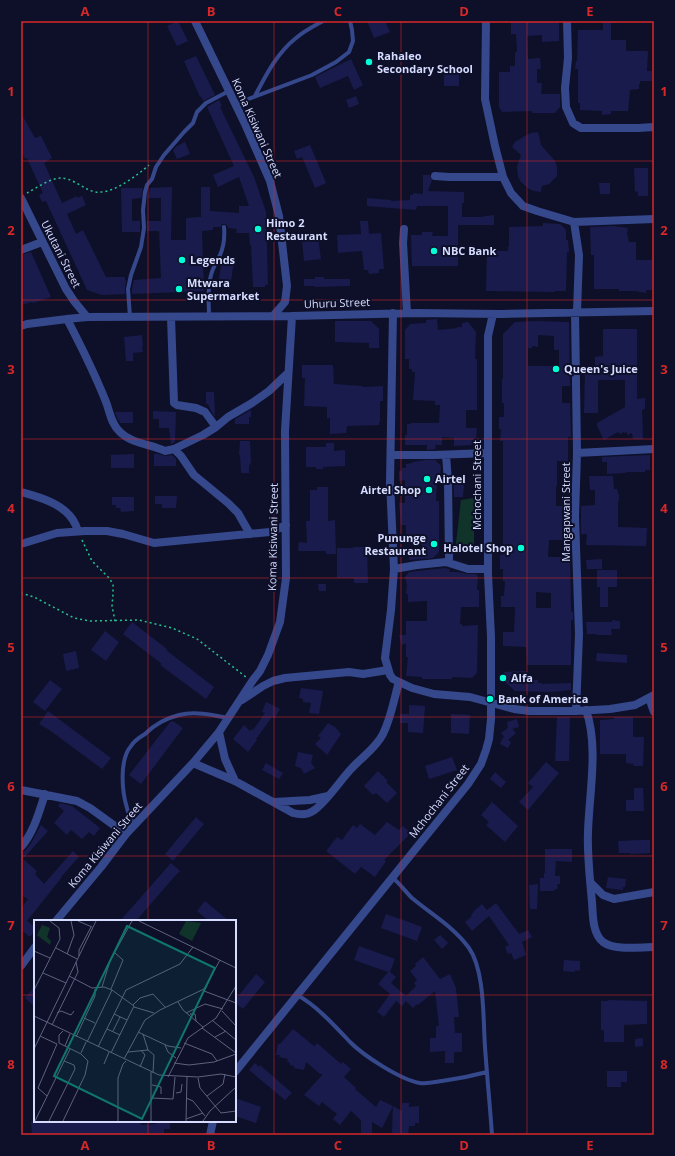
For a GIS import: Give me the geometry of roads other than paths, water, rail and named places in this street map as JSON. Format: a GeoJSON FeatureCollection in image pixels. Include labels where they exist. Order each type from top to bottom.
{"type":"FeatureCollection","features":[{"type":"Feature","properties":{"kind":"street","name":"Koma Kisiwani Street"},"geometry":{"type":"LineString","coordinates":[[195,21],[270,181],[279,216],[287,286],[285,302],[273,316]]}},
{"type":"Feature","properties":{"kind":"street"},"geometry":{"type":"LineString","coordinates":[[486,21],[485,99],[503,177],[510,194],[523,206],[574,222],[654,219]]}},
{"type":"Feature","properties":{"kind":"street"},"geometry":{"type":"LineString","coordinates":[[568,21],[568,58],[565,88],[566,107],[573,122],[581,128],[654,127]]}},
{"type":"Feature","properties":{"kind":"street"},"geometry":{"type":"LineString","coordinates":[[435,176],[503,177]]}},
{"type":"Feature","properties":{"kind":"street","name":"Ukutani Street"},"geometry":{"type":"LineString","coordinates":[[24,195],[42,242],[66,289],[87,317]]}},
{"type":"Feature","properties":{"kind":"street","name":"Mangapwani Street"},"geometry":{"type":"LineString","coordinates":[[574,222],[579,255],[576,312],[577,453],[575,517],[579,634],[576,711]]}},
{"type":"Feature","properties":{"kind":"street"},"geometry":{"type":"LineString","coordinates":[[404,229],[403,243],[407,313]]}},
{"type":"Feature","properties":{"kind":"street"},"geometry":{"type":"LineString","coordinates":[[21,250],[42,242]]}},
{"type":"Feature","properties":{"kind":"street","name":"Uhuru Street"},"geometry":{"type":"LineString","coordinates":[[21,326],[87,317],[292,316],[393,313],[493,314],[654,311]]}},
{"type":"Feature","properties":{"kind":"street"},"geometry":{"type":"LineString","coordinates":[[393,313],[390,482],[394,569],[385,658],[388,670],[394,679],[412,688],[434,694],[470,697],[514,709],[546,711],[610,709],[630,706],[651,697],[654,712]]}},
{"type":"Feature","properties":{"kind":"street","name":"Mchochani Street"},"geometry":{"type":"LineString","coordinates":[[236,1071],[460,795],[479,768],[486,750],[491,720],[491,637],[488,569],[488,336],[493,314]]}},
{"type":"Feature","properties":{"kind":"street","name":"Koma Kisiwani Street"},"geometry":{"type":"LineString","coordinates":[[57,920],[101,867],[126,834],[193,763],[218,732],[260,671],[268,656],[280,622],[286,578],[285,431],[292,316]]}},
{"type":"Feature","properties":{"kind":"street"},"geometry":{"type":"LineString","coordinates":[[171,317],[174,403],[176,405],[196,408],[205,412],[216,427]]}},
{"type":"Feature","properties":{"kind":"street"},"geometry":{"type":"LineString","coordinates":[[67,319],[107,403],[112,420],[119,431],[132,440],[156,446],[165,451],[174,449],[216,427],[228,416],[252,403],[269,391],[288,373]]}},
{"type":"Feature","properties":{"kind":"street"},"geometry":{"type":"LineString","coordinates":[[174,449],[181,456],[194,475],[238,513],[250,534]]}},
{"type":"Feature","properties":{"kind":"street"},"geometry":{"type":"LineString","coordinates":[[577,453],[654,449]]}},
{"type":"Feature","properties":{"kind":"street"},"geometry":{"type":"LineString","coordinates":[[391,455],[488,453]]}},
{"type":"Feature","properties":{"kind":"street"},"geometry":{"type":"LineString","coordinates":[[446,455],[448,482],[449,559],[446,562]]}},
{"type":"Feature","properties":{"kind":"street"},"geometry":{"type":"LineString","coordinates":[[21,492],[40,498],[66,512],[73,520],[78,531]]}},
{"type":"Feature","properties":{"kind":"street"},"geometry":{"type":"LineString","coordinates":[[21,544],[57,533],[78,531],[107,531],[154,543],[270,532],[286,526]]}},
{"type":"Feature","properties":{"kind":"street"},"geometry":{"type":"LineString","coordinates":[[394,569],[446,562],[468,569],[488,569]]}},
{"type":"Feature","properties":{"kind":"street"},"geometry":{"type":"LineString","coordinates":[[239,702],[263,686],[273,681],[285,678],[349,672],[363,674],[388,670]]}},
{"type":"Feature","properties":{"kind":"street"},"geometry":{"type":"LineString","coordinates":[[193,763],[235,781],[293,813],[304,814],[313,811],[328,796],[351,768],[372,749],[383,734],[399,682]]}},
{"type":"Feature","properties":{"kind":"street"},"geometry":{"type":"LineString","coordinates":[[586,710],[591,738],[592,766],[588,833],[594,925],[601,940],[609,945],[620,947],[654,947]]}},
{"type":"Feature","properties":{"kind":"street"},"geometry":{"type":"LineString","coordinates":[[218,732],[225,759],[235,781]]}},
{"type":"Feature","properties":{"kind":"street"},"geometry":{"type":"LineString","coordinates":[[22,791],[77,801],[90,808],[126,834]]}},
{"type":"Feature","properties":{"kind":"street"},"geometry":{"type":"LineString","coordinates":[[21,847],[34,827],[45,794]]}},
{"type":"Feature","properties":{"kind":"street"},"geometry":{"type":"LineString","coordinates":[[274,802],[310,800],[328,796]]}},
{"type":"Feature","properties":{"kind":"street"},"geometry":{"type":"LineString","coordinates":[[591,883],[603,895],[614,898],[654,892]]}},
{"type":"Feature","properties":{"kind":"street"},"geometry":{"type":"LineString","coordinates":[[21,966],[34,948]]}},
{"type":"Feature","properties":{"kind":"street"},"geometry":{"type":"LineString","coordinates":[[210,1135],[213,1122]]}},
{"type":"Feature","properties":{"kind":"lane"},"geometry":{"type":"LineString","coordinates":[[255,96],[267,73],[284,49],[296,37],[321,21]]}},
{"type":"Feature","properties":{"kind":"lane"},"geometry":{"type":"LineString","coordinates":[[235,104],[312,75],[336,62],[348,52],[353,42],[350,21]]}},
{"type":"Feature","properties":{"kind":"lane"},"geometry":{"type":"LineString","coordinates":[[130,317],[128,289],[131,275],[141,247],[144,228],[143,210],[145,192],[164,154],[193,123],[197,112],[206,103],[229,91]]}},
{"type":"Feature","properties":{"kind":"lane"},"geometry":{"type":"LineString","coordinates":[[209,316],[210,276],[220,257],[223,247],[225,239],[224,227]]}},
{"type":"Feature","properties":{"kind":"lane"},"geometry":{"type":"LineString","coordinates":[[134,825],[127,808],[123,792],[125,758],[131,746],[149,730],[180,714],[212,715],[228,718]]}},
{"type":"Feature","properties":{"kind":"lane"},"geometry":{"type":"LineString","coordinates":[[393,878],[412,898],[460,938],[474,957],[482,994],[492,1135]]}},
{"type":"Feature","properties":{"kind":"lane"},"geometry":{"type":"LineString","coordinates":[[297,995],[305,999],[355,1047],[402,1078],[421,1083],[428,1083],[487,1072]]}},
{"type":"Feature","properties":{"kind":"place","name":"Rahaleo Secondary School"},"geometry":{"type":"Point","coordinates":[369,62]}},
{"type":"Feature","properties":{"kind":"place","name":"Himo 2 Restaurant"},"geometry":{"type":"Point","coordinates":[258,229]}},
{"type":"Feature","properties":{"kind":"place","name":"NBC Bank"},"geometry":{"type":"Point","coordinates":[434,251]}},
{"type":"Feature","properties":{"kind":"place","name":"Legends"},"geometry":{"type":"Point","coordinates":[182,260]}},
{"type":"Feature","properties":{"kind":"place","name":"Mtwara Supermarket"},"geometry":{"type":"Point","coordinates":[179,289]}},
{"type":"Feature","properties":{"kind":"place","name":"Queen's Juice"},"geometry":{"type":"Point","coordinates":[556,369]}},
{"type":"Feature","properties":{"kind":"place","name":"Airtel"},"geometry":{"type":"Point","coordinates":[427,479]}},
{"type":"Feature","properties":{"kind":"place","name":"Airtel Shop"},"geometry":{"type":"Point","coordinates":[429,490]}},
{"type":"Feature","properties":{"kind":"place","name":"Pununge Restaurant"},"geometry":{"type":"Point","coordinates":[434,544]}},
{"type":"Feature","properties":{"kind":"place","name":"Halotel Shop"},"geometry":{"type":"Point","coordinates":[521,548]}},
{"type":"Feature","properties":{"kind":"place","name":"Alfa"},"geometry":{"type":"Point","coordinates":[503,678]}},
{"type":"Feature","properties":{"kind":"place","name":"Bank of America"},"geometry":{"type":"Point","coordinates":[490,699]}}]}
